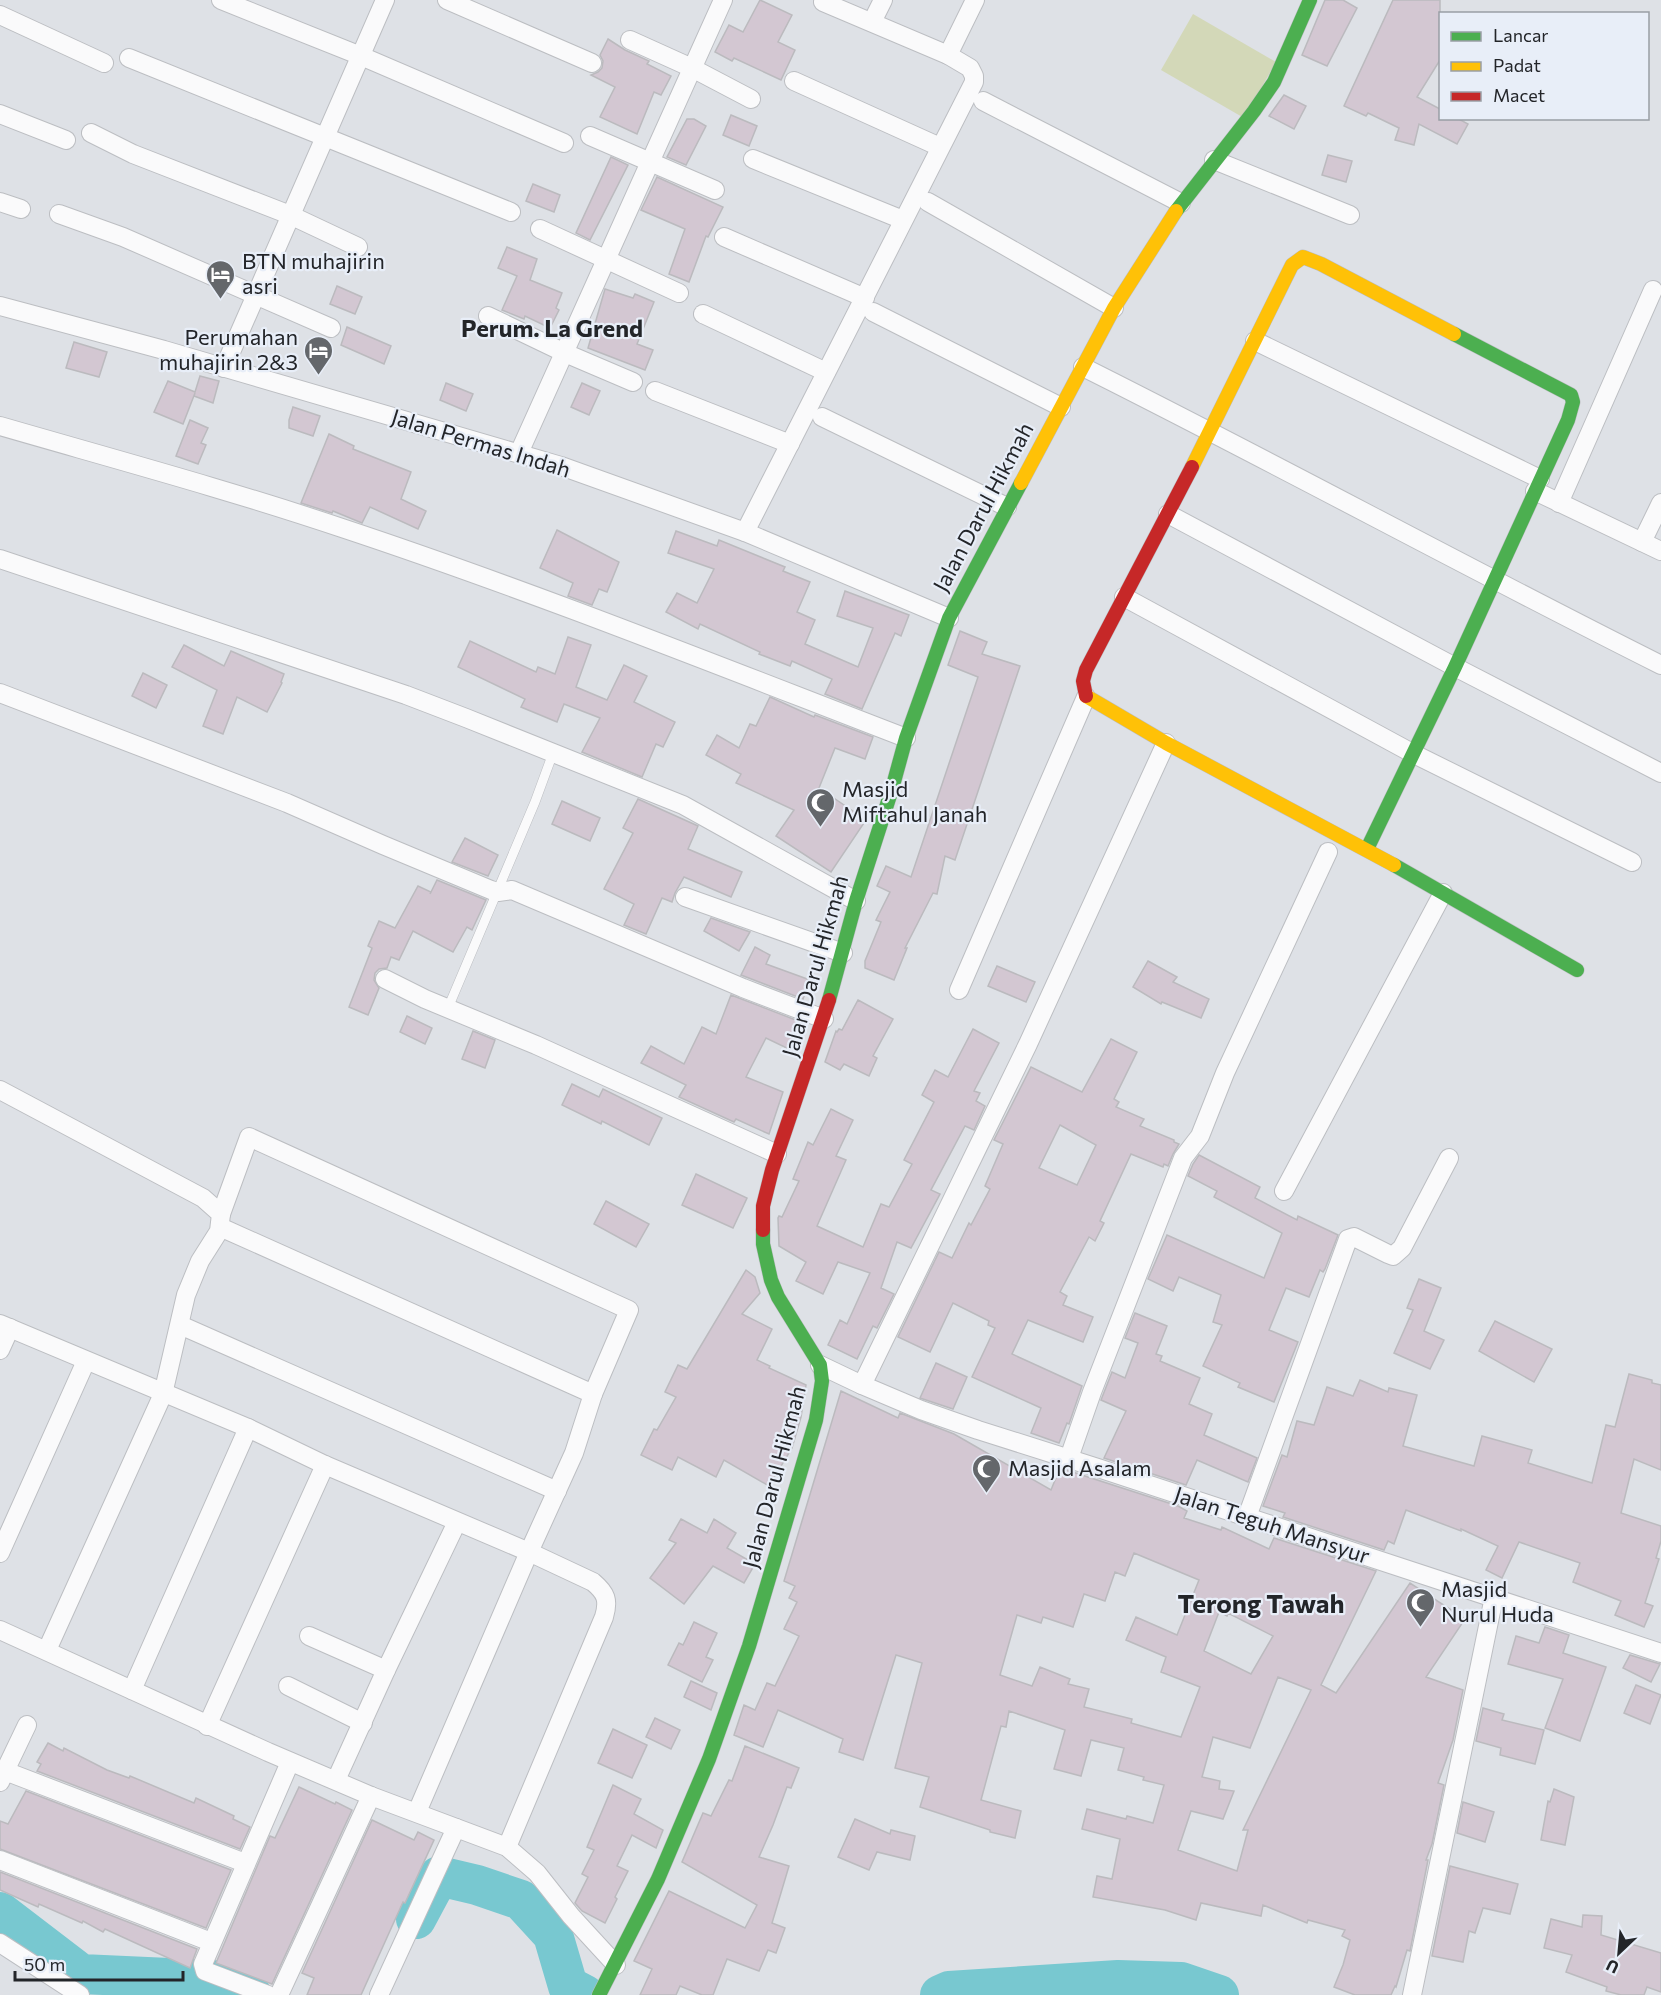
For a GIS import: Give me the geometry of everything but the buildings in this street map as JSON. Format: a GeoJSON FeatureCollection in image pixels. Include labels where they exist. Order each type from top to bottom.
{"type":"FeatureCollection","features":[{"type":"Feature","properties":{"kind":"street"},"geometry":{"type":"LineString","coordinates":[[220,0],[361,56],[564,144]]}},
{"type":"Feature","properties":{"kind":"street"},"geometry":{"type":"LineString","coordinates":[[224,368],[385,0]]}},
{"type":"Feature","properties":{"kind":"street"},"geometry":{"type":"LineString","coordinates":[[447,0],[592,63]]}},
{"type":"Feature","properties":{"kind":"street"},"geometry":{"type":"LineString","coordinates":[[519,453],[723,0]]}},
{"type":"Feature","properties":{"kind":"street"},"geometry":{"type":"LineString","coordinates":[[872,22],[883,0]]}},
{"type":"Feature","properties":{"kind":"street"},"geometry":{"type":"LineString","coordinates":[[948,56],[975,0]]}},
{"type":"Feature","properties":{"kind":"street","name":"Jalan Darul Hikmah"},"geometry":{"type":"LineString","coordinates":[[599,1995],[694,1797],[738,1678],[816,1420],[822,1381],[820,1365],[778,1298],[766,1262],[763,1244],[763,1206],[777,1154],[824,1019],[856,901],[906,738],[949,618],[1114,308],[1181,203],[1274,82],[1310,0]]}},
{"type":"Feature","properties":{"kind":"street"},"geometry":{"type":"LineString","coordinates":[[745,532],[826,372],[869,305],[903,220],[974,81],[970,68],[948,56],[823,2]]}},
{"type":"Feature","properties":{"kind":"street"},"geometry":{"type":"LineString","coordinates":[[0,15],[104,63]]}},
{"type":"Feature","properties":{"kind":"street"},"geometry":{"type":"LineString","coordinates":[[630,40],[692,68],[751,99]]}},
{"type":"Feature","properties":{"kind":"street"},"geometry":{"type":"LineString","coordinates":[[129,58],[511,212]]}},
{"type":"Feature","properties":{"kind":"street"},"geometry":{"type":"LineString","coordinates":[[794,81],[940,147]]}},
{"type":"Feature","properties":{"kind":"street"},"geometry":{"type":"LineString","coordinates":[[983,101],[1181,203]]}},
{"type":"Feature","properties":{"kind":"street"},"geometry":{"type":"LineString","coordinates":[[0,114],[66,140]]}},
{"type":"Feature","properties":{"kind":"street"},"geometry":{"type":"LineString","coordinates":[[91,133],[133,154],[290,215],[358,247]]}},
{"type":"Feature","properties":{"kind":"street"},"geometry":{"type":"LineString","coordinates":[[590,136],[715,190]]}},
{"type":"Feature","properties":{"kind":"street"},"geometry":{"type":"LineString","coordinates":[[753,159],[903,220]]}},
{"type":"Feature","properties":{"kind":"street"},"geometry":{"type":"LineString","coordinates":[[1214,160],[1350,215]]}},
{"type":"Feature","properties":{"kind":"street"},"geometry":{"type":"LineString","coordinates":[[0,202],[21,209]]}},
{"type":"Feature","properties":{"kind":"street"},"geometry":{"type":"LineString","coordinates":[[928,202],[1114,308]]}},
{"type":"Feature","properties":{"kind":"street"},"geometry":{"type":"LineString","coordinates":[[59,214],[123,237],[331,328]]}},
{"type":"Feature","properties":{"kind":"street"},"geometry":{"type":"LineString","coordinates":[[540,229],[680,293]]}},
{"type":"Feature","properties":{"kind":"street"},"geometry":{"type":"LineString","coordinates":[[724,237],[869,305],[1061,407]]}},
{"type":"Feature","properties":{"kind":"street"},"geometry":{"type":"LineString","coordinates":[[959,990],[1086,697],[1083,681],[1086,670],[1211,431],[1293,265],[1303,257],[1309,258],[1571,395],[1572,408],[1495,581],[1367,849]]}},
{"type":"Feature","properties":{"kind":"street"},"geometry":{"type":"LineString","coordinates":[[1559,502],[1653,290]]}},
{"type":"Feature","properties":{"kind":"street","name":"Jalan Permas Indah"},"geometry":{"type":"LineString","coordinates":[[0,306],[48,317],[519,453],[745,532],[949,618]]}},
{"type":"Feature","properties":{"kind":"street"},"geometry":{"type":"LineString","coordinates":[[703,314],[826,372]]}},
{"type":"Feature","properties":{"kind":"street"},"geometry":{"type":"LineString","coordinates":[[488,316],[633,382]]}},
{"type":"Feature","properties":{"kind":"street"},"geometry":{"type":"LineString","coordinates":[[1255,341],[1538,485],[1559,502],[1661,551]]}},
{"type":"Feature","properties":{"kind":"street"},"geometry":{"type":"LineString","coordinates":[[1083,367],[1661,665]]}},
{"type":"Feature","properties":{"kind":"street"},"geometry":{"type":"LineString","coordinates":[[654,391],[790,444]]}},
{"type":"Feature","properties":{"kind":"street"},"geometry":{"type":"LineString","coordinates":[[822,417],[1007,507]]}},
{"type":"Feature","properties":{"kind":"street"},"geometry":{"type":"LineString","coordinates":[[0,426],[178,476],[342,528],[568,608],[906,738]]}},
{"type":"Feature","properties":{"kind":"street"},"geometry":{"type":"LineString","coordinates":[[1642,542],[1661,503]]}},
{"type":"Feature","properties":{"kind":"street"},"geometry":{"type":"LineString","coordinates":[[1168,514],[1455,667],[1661,773]]}},
{"type":"Feature","properties":{"kind":"street"},"geometry":{"type":"LineString","coordinates":[[0,559],[406,695],[553,753],[683,806],[856,901]]}},
{"type":"Feature","properties":{"kind":"street"},"geometry":{"type":"LineString","coordinates":[[1124,597],[1412,753],[1632,862]]}},
{"type":"Feature","properties":{"kind":"street"},"geometry":{"type":"LineString","coordinates":[[0,693],[287,802],[383,845],[498,892],[512,890],[743,988],[824,1019]]}},
{"type":"Feature","properties":{"kind":"street"},"geometry":{"type":"LineString","coordinates":[[1086,697],[1166,743],[1367,849],[1577,970]]}},
{"type":"Feature","properties":{"kind":"street"},"geometry":{"type":"LineString","coordinates":[[862,1385],[1028,1044],[1166,743]]}},
{"type":"Feature","properties":{"kind":"street"},"geometry":{"type":"LineString","coordinates":[[1069,1458],[1096,1381],[1183,1158],[1200,1136],[1225,1073],[1328,852]]}},
{"type":"Feature","properties":{"kind":"street"},"geometry":{"type":"LineString","coordinates":[[1284,1191],[1443,892]]}},
{"type":"Feature","properties":{"kind":"street"},"geometry":{"type":"LineString","coordinates":[[685,897],[843,953]]}},
{"type":"Feature","properties":{"kind":"street"},"geometry":{"type":"LineString","coordinates":[[385,979],[777,1154]]}},
{"type":"Feature","properties":{"kind":"street"},"geometry":{"type":"LineString","coordinates":[[0,1090],[203,1198],[221,1220],[593,1394]]}},
{"type":"Feature","properties":{"kind":"street"},"geometry":{"type":"LineString","coordinates":[[47,1650],[163,1394],[191,1278],[221,1220],[249,1137],[629,1310],[593,1394],[574,1453],[417,1812]]}},
{"type":"Feature","properties":{"kind":"street"},"geometry":{"type":"LineString","coordinates":[[1247,1517],[1348,1239],[1354,1237],[1393,1256],[1397,1254],[1449,1158]]}},
{"type":"Feature","properties":{"kind":"street"},"geometry":{"type":"LineString","coordinates":[[180,1325],[557,1491]]}},
{"type":"Feature","properties":{"kind":"street"},"geometry":{"type":"LineString","coordinates":[[0,1350],[5,1326],[248,1428],[325,1465],[529,1552],[593,1582],[606,1595],[607,1607],[507,1847]]}},
{"type":"Feature","properties":{"kind":"street"},"geometry":{"type":"LineString","coordinates":[[0,1552],[86,1361]]}},
{"type":"Feature","properties":{"kind":"street","name":"Jalan Teguh Mansyur"},"geometry":{"type":"LineString","coordinates":[[820,1365],[921,1410],[978,1430],[1661,1653]]}},
{"type":"Feature","properties":{"kind":"street"},"geometry":{"type":"LineString","coordinates":[[132,1690],[248,1428]]}},
{"type":"Feature","properties":{"kind":"street"},"geometry":{"type":"LineString","coordinates":[[207,1726],[325,1465]]}},
{"type":"Feature","properties":{"kind":"street"},"geometry":{"type":"LineString","coordinates":[[336,1780],[457,1522]]}},
{"type":"Feature","properties":{"kind":"street"},"geometry":{"type":"LineString","coordinates":[[1412,1995],[1494,1597]]}},
{"type":"Feature","properties":{"kind":"street"},"geometry":{"type":"LineString","coordinates":[[0,1630],[290,1762],[371,1796],[507,1847],[537,1874],[612,1972]]}},
{"type":"Feature","properties":{"kind":"street"},"geometry":{"type":"LineString","coordinates":[[309,1636],[386,1670]]}},
{"type":"Feature","properties":{"kind":"street"},"geometry":{"type":"LineString","coordinates":[[288,1686],[363,1723]]}},
{"type":"Feature","properties":{"kind":"street"},"geometry":{"type":"LineString","coordinates":[[27,1725],[2,1777],[246,1863]]}},
{"type":"Feature","properties":{"kind":"street"},"geometry":{"type":"LineString","coordinates":[[268,1995],[205,1971],[203,1964],[290,1762]]}},
{"type":"Feature","properties":{"kind":"street"},"geometry":{"type":"LineString","coordinates":[[279,1995],[371,1796]]}},
{"type":"Feature","properties":{"kind":"street"},"geometry":{"type":"LineString","coordinates":[[379,1995],[456,1828]]}},
{"type":"Feature","properties":{"kind":"street"},"geometry":{"type":"LineString","coordinates":[[0,1860],[211,1942]]}},
{"type":"Feature","properties":{"kind":"street"},"geometry":{"type":"LineString","coordinates":[[0,1943],[80,1995]]}},
{"type":"Feature","properties":{"kind":"lane"},"geometry":{"type":"LineString","coordinates":[[448,1008],[498,892],[553,753]]}},
{"type":"Feature","properties":{"kind":"green space"},"geometry":{"type":"Polygon","coordinates":[[[1193,14],[1276,62],[1244,118],[1161,70],[1193,14]]]}},
{"type":"Feature","properties":{"kind":"waterway"},"geometry":{"type":"LineString","coordinates":[[416,1919],[439,1876],[477,1885],[521,1900],[553,1935],[568,1986],[585,1995]]}},
{"type":"Feature","properties":{"kind":"waterway"},"geometry":{"type":"LineString","coordinates":[[0,1912],[81,1974],[213,1980],[252,1995]]}},
{"type":"Feature","properties":{"kind":"waterway"},"geometry":{"type":"LineString","coordinates":[[940,1995],[949,1991],[1118,1980],[1181,1982],[1219,1995]]}},
{"type":"Feature","properties":{"kind":"traffic: fast"},"geometry":{"type":"LineString","coordinates":[[1176,211],[1274,82],[1310,0]]}},
{"type":"Feature","properties":{"kind":"traffic: fast"},"geometry":{"type":"LineString","coordinates":[[1367,849],[1455,667],[1568,420],[1573,402],[1571,395],[1454,334]]}},
{"type":"Feature","properties":{"kind":"traffic: fast"},"geometry":{"type":"LineString","coordinates":[[829,1000],[856,901],[906,738],[949,618],[1021,483]]}},
{"type":"Feature","properties":{"kind":"traffic: fast"},"geometry":{"type":"LineString","coordinates":[[1394,865],[1577,970]]}},
{"type":"Feature","properties":{"kind":"traffic: fast"},"geometry":{"type":"LineString","coordinates":[[599,1995],[658,1879],[709,1759],[749,1646],[816,1420],[822,1381],[820,1365],[778,1297],[771,1280],[763,1244],[763,1230]]}},
{"type":"Feature","properties":{"kind":"traffic: slow"},"geometry":{"type":"LineString","coordinates":[[1021,483],[1114,308],[1176,211]]}},
{"type":"Feature","properties":{"kind":"traffic: slow"},"geometry":{"type":"LineString","coordinates":[[1192,467],[1292,265],[1303,257],[1321,264],[1454,334]]}},
{"type":"Feature","properties":{"kind":"traffic: slow"},"geometry":{"type":"LineString","coordinates":[[1086,696],[1166,743],[1394,865]]}},
{"type":"Feature","properties":{"kind":"traffic: jam"},"geometry":{"type":"LineString","coordinates":[[1086,696],[1083,681],[1086,670],[1192,467]]}},
{"type":"Feature","properties":{"kind":"traffic: jam"},"geometry":{"type":"LineString","coordinates":[[763,1230],[763,1206],[772,1170],[829,1000]]}},
{"type":"Feature","properties":{"kind":"place","name":"BTN muhajirin asri"},"geometry":{"type":"Point","coordinates":[221,300]}},
{"type":"Feature","properties":{"kind":"place","name":"Perumahan muhajirin 2&3"},"geometry":{"type":"Point","coordinates":[319,376]}},
{"type":"Feature","properties":{"kind":"place","name":"Masjid Miftahul Janah"},"geometry":{"type":"Point","coordinates":[821,828]}},
{"type":"Feature","properties":{"kind":"place","name":"Masjid Asalam"},"geometry":{"type":"Point","coordinates":[987,1494]}},
{"type":"Feature","properties":{"kind":"place","name":"Masjid Nurul Huda"},"geometry":{"type":"Point","coordinates":[1420,1628]}},
{"type":"Feature","properties":{"kind":"district","name":"Perum. La Grend"},"geometry":{"type":"Point","coordinates":[552,329]}},
{"type":"Feature","properties":{"kind":"district","name":"Terong Tawah"},"geometry":{"type":"Point","coordinates":[1261,1604]}}]}
